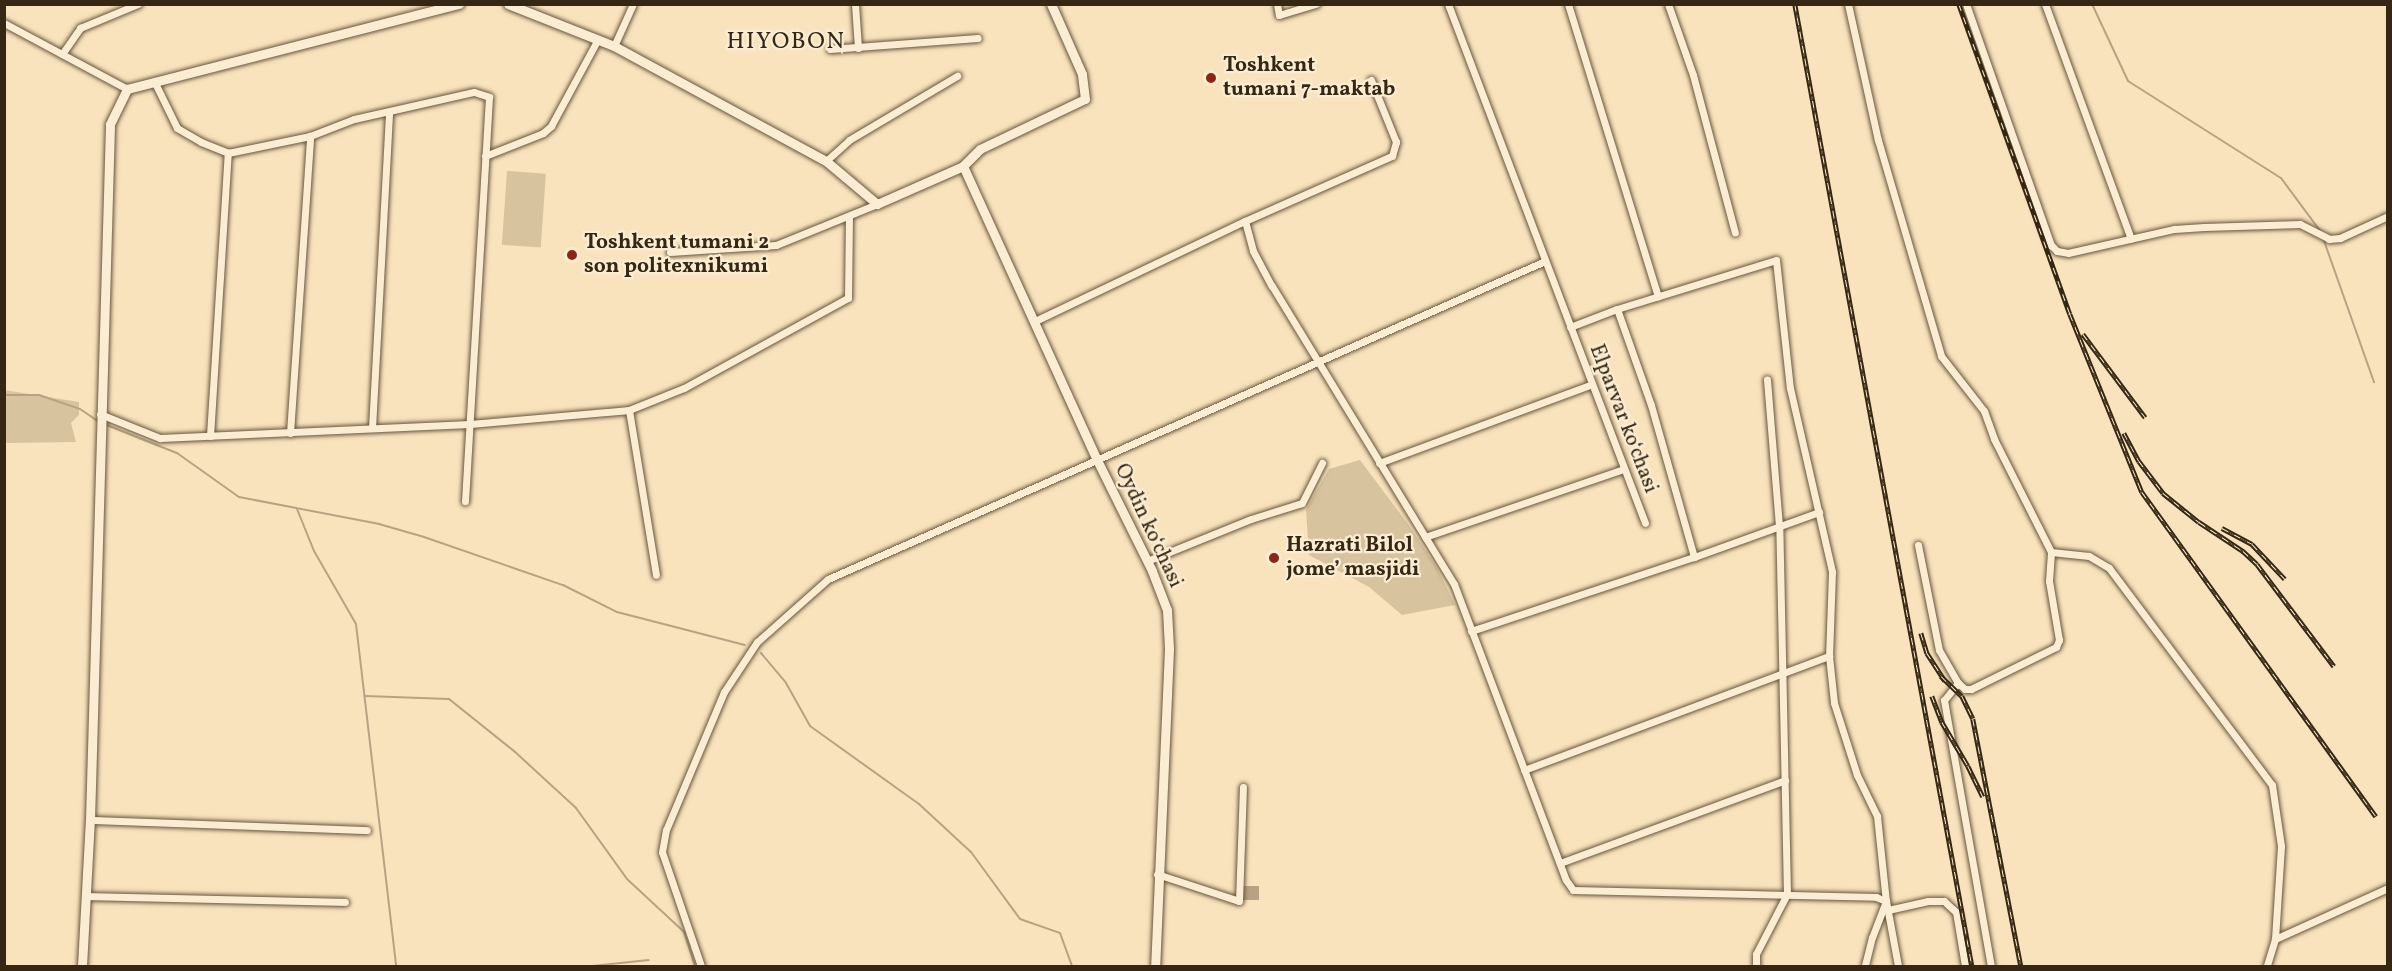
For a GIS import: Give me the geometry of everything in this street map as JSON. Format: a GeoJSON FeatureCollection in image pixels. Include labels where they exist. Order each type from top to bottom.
{"type":"FeatureCollection","features":[{"type":"Feature","properties":{"kind":"street"},"geometry":{"type":"LineString","coordinates":[[62,54],[80,28],[138,4]]}},
{"type":"Feature","properties":{"kind":"street"},"geometry":{"type":"LineString","coordinates":[[4,23],[127,89],[459,4]]}},
{"type":"Feature","properties":{"kind":"street"},"geometry":{"type":"LineString","coordinates":[[508,4],[614,46],[826,161],[877,204]]}},
{"type":"Feature","properties":{"kind":"street"},"geometry":{"type":"LineString","coordinates":[[614,46],[633,4]]}},
{"type":"Feature","properties":{"kind":"street"},"geometry":{"type":"LineString","coordinates":[[855,4],[858,48]]}},
{"type":"Feature","properties":{"kind":"street"},"geometry":{"type":"LineString","coordinates":[[670,252],[776,245],[963,166],[980,149],[1084,99],[1082,74],[1051,4]]}},
{"type":"Feature","properties":{"kind":"street"},"geometry":{"type":"LineString","coordinates":[[1277,4],[1279,15],[1316,4]]}},
{"type":"Feature","properties":{"kind":"street","name":"Elparvar ko‘chasi"},"geometry":{"type":"LineString","coordinates":[[1449,4],[1645,523]]}},
{"type":"Feature","properties":{"kind":"street"},"geometry":{"type":"LineString","coordinates":[[1568,4],[1658,296]]}},
{"type":"Feature","properties":{"kind":"street"},"geometry":{"type":"LineString","coordinates":[[1668,4],[1692,75],[1735,233]]}},
{"type":"Feature","properties":{"kind":"street"},"geometry":{"type":"LineString","coordinates":[[1848,4],[1878,140],[1941,356],[1984,411],[1994,439],[2051,552],[2049,581],[2059,640],[2056,648],[1971,689],[1965,689],[1958,683],[1939,650],[1918,545]]}},
{"type":"Feature","properties":{"kind":"street"},"geometry":{"type":"LineString","coordinates":[[1966,4],[2051,245],[2056,251],[2068,253],[2184,228],[2300,224],[2329,239],[2340,238],[2388,216]]}},
{"type":"Feature","properties":{"kind":"street"},"geometry":{"type":"LineString","coordinates":[[2045,4],[2131,239]]}},
{"type":"Feature","properties":{"kind":"street"},"geometry":{"type":"LineString","coordinates":[[830,50],[978,38]]}},
{"type":"Feature","properties":{"kind":"street"},"geometry":{"type":"LineString","coordinates":[[485,156],[543,133],[551,126],[598,39]]}},
{"type":"Feature","properties":{"kind":"street"},"geometry":{"type":"LineString","coordinates":[[826,161],[849,140],[957,76]]}},
{"type":"Feature","properties":{"kind":"street"},"geometry":{"type":"LineString","coordinates":[[1035,321],[1245,221],[1392,156],[1396,142],[1371,80]]}},
{"type":"Feature","properties":{"kind":"street"},"geometry":{"type":"LineString","coordinates":[[155,83],[177,128],[201,142],[228,153],[310,136],[354,120],[474,92],[489,98],[465,501]]}},
{"type":"Feature","properties":{"kind":"street"},"geometry":{"type":"LineString","coordinates":[[82,966],[90,820],[110,124],[127,89]]}},
{"type":"Feature","properties":{"kind":"street"},"geometry":{"type":"LineString","coordinates":[[372,428],[389,112]]}},
{"type":"Feature","properties":{"kind":"street"},"geometry":{"type":"LineString","coordinates":[[290,433],[310,136]]}},
{"type":"Feature","properties":{"kind":"street"},"geometry":{"type":"LineString","coordinates":[[210,436],[228,153]]}},
{"type":"Feature","properties":{"kind":"street","name":"Oydin ko‘chasi"},"geometry":{"type":"LineString","coordinates":[[963,166],[1096,458],[1164,600],[1170,629],[1157,874],[1155,966]]}},
{"type":"Feature","properties":{"kind":"street"},"geometry":{"type":"LineString","coordinates":[[100,420],[160,438],[470,424],[629,410],[684,388],[848,298],[849,216]]}},
{"type":"Feature","properties":{"kind":"street"},"geometry":{"type":"LineString","coordinates":[[1245,221],[1256,257],[1454,584],[1560,863],[1573,890],[1876,897],[1886,901]]}},
{"type":"Feature","properties":{"kind":"street"},"geometry":{"type":"LineString","coordinates":[[1570,327],[1617,309],[1776,260],[1790,388],[1832,572],[1830,656],[1834,704],[1857,775],[1877,816],[1886,901],[1898,966]]}},
{"type":"Feature","properties":{"kind":"street"},"geometry":{"type":"LineString","coordinates":[[701,966],[662,852],[666,830],[724,692],[757,642],[828,579],[1096,458],[1545,261]]}},
{"type":"Feature","properties":{"kind":"street"},"geometry":{"type":"LineString","coordinates":[[1617,309],[1651,405],[1694,557]]}},
{"type":"Feature","properties":{"kind":"street"},"geometry":{"type":"LineString","coordinates":[[1756,966],[1756,954],[1787,894],[1779,526],[1767,379]]}},
{"type":"Feature","properties":{"kind":"street"},"geometry":{"type":"LineString","coordinates":[[1379,463],[1592,384]]}},
{"type":"Feature","properties":{"kind":"street"},"geometry":{"type":"LineString","coordinates":[[629,410],[656,575]]}},
{"type":"Feature","properties":{"kind":"street"},"geometry":{"type":"LineString","coordinates":[[1147,561],[1251,519],[1302,503],[1322,463]]}},
{"type":"Feature","properties":{"kind":"street"},"geometry":{"type":"LineString","coordinates":[[1425,537],[1624,469]]}},
{"type":"Feature","properties":{"kind":"street"},"geometry":{"type":"LineString","coordinates":[[1471,631],[1694,557],[1818,512]]}},
{"type":"Feature","properties":{"kind":"street"},"geometry":{"type":"LineString","coordinates":[[2051,552],[2089,556],[2109,568],[2272,785],[2281,846],[2275,939],[2267,966]]}},
{"type":"Feature","properties":{"kind":"street"},"geometry":{"type":"LineString","coordinates":[[1524,770],[1830,656]]}},
{"type":"Feature","properties":{"kind":"street"},"geometry":{"type":"LineString","coordinates":[[1958,683],[1944,700],[1991,966]]}},
{"type":"Feature","properties":{"kind":"street"},"geometry":{"type":"LineString","coordinates":[[1560,863],[1785,780]]}},
{"type":"Feature","properties":{"kind":"street"},"geometry":{"type":"LineString","coordinates":[[1157,874],[1239,901],[1243,787]]}},
{"type":"Feature","properties":{"kind":"street"},"geometry":{"type":"LineString","coordinates":[[90,820],[367,830]]}},
{"type":"Feature","properties":{"kind":"street"},"geometry":{"type":"LineString","coordinates":[[2275,939],[2388,888]]}},
{"type":"Feature","properties":{"kind":"street"},"geometry":{"type":"LineString","coordinates":[[87,896],[345,902]]}},
{"type":"Feature","properties":{"kind":"street"},"geometry":{"type":"LineString","coordinates":[[1865,966],[1872,937],[1886,901]]}},
{"type":"Feature","properties":{"kind":"street"},"geometry":{"type":"LineString","coordinates":[[1888,910],[1928,901],[1944,901],[1956,912],[1965,966]]}},
{"type":"Feature","properties":{"kind":"shaded area"},"geometry":{"type":"Polygon","coordinates":[[[507,171],[546,174],[541,248],[502,245],[507,171]]]}},
{"type":"Feature","properties":{"kind":"shaded area"},"geometry":{"type":"Polygon","coordinates":[[[4,390],[79,402],[79,415],[71,423],[76,442],[7,443],[4,439],[4,390]]]}},
{"type":"Feature","properties":{"kind":"shaded area"},"geometry":{"type":"Polygon","coordinates":[[[1360,460],[1408,524],[1437,568],[1455,605],[1402,615],[1369,587],[1309,555],[1306,510],[1329,469],[1360,460]]]}},
{"type":"Feature","properties":{"kind":"shaded area"},"geometry":{"type":"Polygon","coordinates":[[[1243,886],[1259,886],[1259,900],[1243,900],[1243,886]]]}},
{"type":"Feature","properties":{"kind":"waterway"},"geometry":{"type":"LineString","coordinates":[[2092,4],[2128,81],[2281,178],[2321,232]]}},
{"type":"Feature","properties":{"kind":"waterway"},"geometry":{"type":"LineString","coordinates":[[2323,238],[2374,382]]}},
{"type":"Feature","properties":{"kind":"waterway"},"geometry":{"type":"LineString","coordinates":[[4,395],[39,395],[80,409],[99,422]]}},
{"type":"Feature","properties":{"kind":"waterway"},"geometry":{"type":"LineString","coordinates":[[104,424],[177,453],[239,497],[379,524],[424,537],[563,585],[617,612],[745,645]]}},
{"type":"Feature","properties":{"kind":"waterway"},"geometry":{"type":"LineString","coordinates":[[297,509],[314,551],[356,624],[396,966]]}},
{"type":"Feature","properties":{"kind":"waterway"},"geometry":{"type":"LineString","coordinates":[[761,653],[786,683],[810,726],[919,804],[971,852],[1020,919],[1060,933],[1072,966]]}},
{"type":"Feature","properties":{"kind":"waterway"},"geometry":{"type":"LineString","coordinates":[[365,696],[449,699],[514,751],[576,808],[627,879],[684,932],[695,966]]}},
{"type":"Feature","properties":{"kind":"waterway"},"geometry":{"type":"LineString","coordinates":[[592,966],[649,960]]}},
{"type":"Feature","properties":{"kind":"railway"},"geometry":{"type":"LineString","coordinates":[[1795,4],[1972,966]]}},
{"type":"Feature","properties":{"kind":"railway"},"geometry":{"type":"LineString","coordinates":[[1959,4],[2070,314],[2142,492],[2376,816]]}},
{"type":"Feature","properties":{"kind":"railway"},"geometry":{"type":"LineString","coordinates":[[2083,334],[2145,417]]}},
{"type":"Feature","properties":{"kind":"railway"},"geometry":{"type":"LineString","coordinates":[[2124,433],[2139,461],[2163,493],[2199,522],[2243,551],[2257,564],[2334,666]]}},
{"type":"Feature","properties":{"kind":"railway"},"geometry":{"type":"LineString","coordinates":[[2222,528],[2252,544],[2285,579]]}},
{"type":"Feature","properties":{"kind":"railway"},"geometry":{"type":"LineString","coordinates":[[1921,633],[1927,653],[1945,681]]}},
{"type":"Feature","properties":{"kind":"railway"},"geometry":{"type":"LineString","coordinates":[[1941,676],[1962,696],[1973,719],[2021,966]]}},
{"type":"Feature","properties":{"kind":"railway"},"geometry":{"type":"LineString","coordinates":[[1932,696],[1942,722],[1983,797]]}},
{"type":"Feature","properties":{"kind":"place","name":"Toshkent tumani 7-maktab"},"geometry":{"type":"Point","coordinates":[1211,78]}},
{"type":"Feature","properties":{"kind":"place","name":"Toshkent tumani 2 son politexnikumi"},"geometry":{"type":"Point","coordinates":[572,255]}},
{"type":"Feature","properties":{"kind":"place","name":"Hazrati Bilol jome’ masjidi"},"geometry":{"type":"Point","coordinates":[1274,558]}},
{"type":"Feature","properties":{"kind":"district","name":"HIYOBON"},"geometry":{"type":"Point","coordinates":[786,43]}}]}
